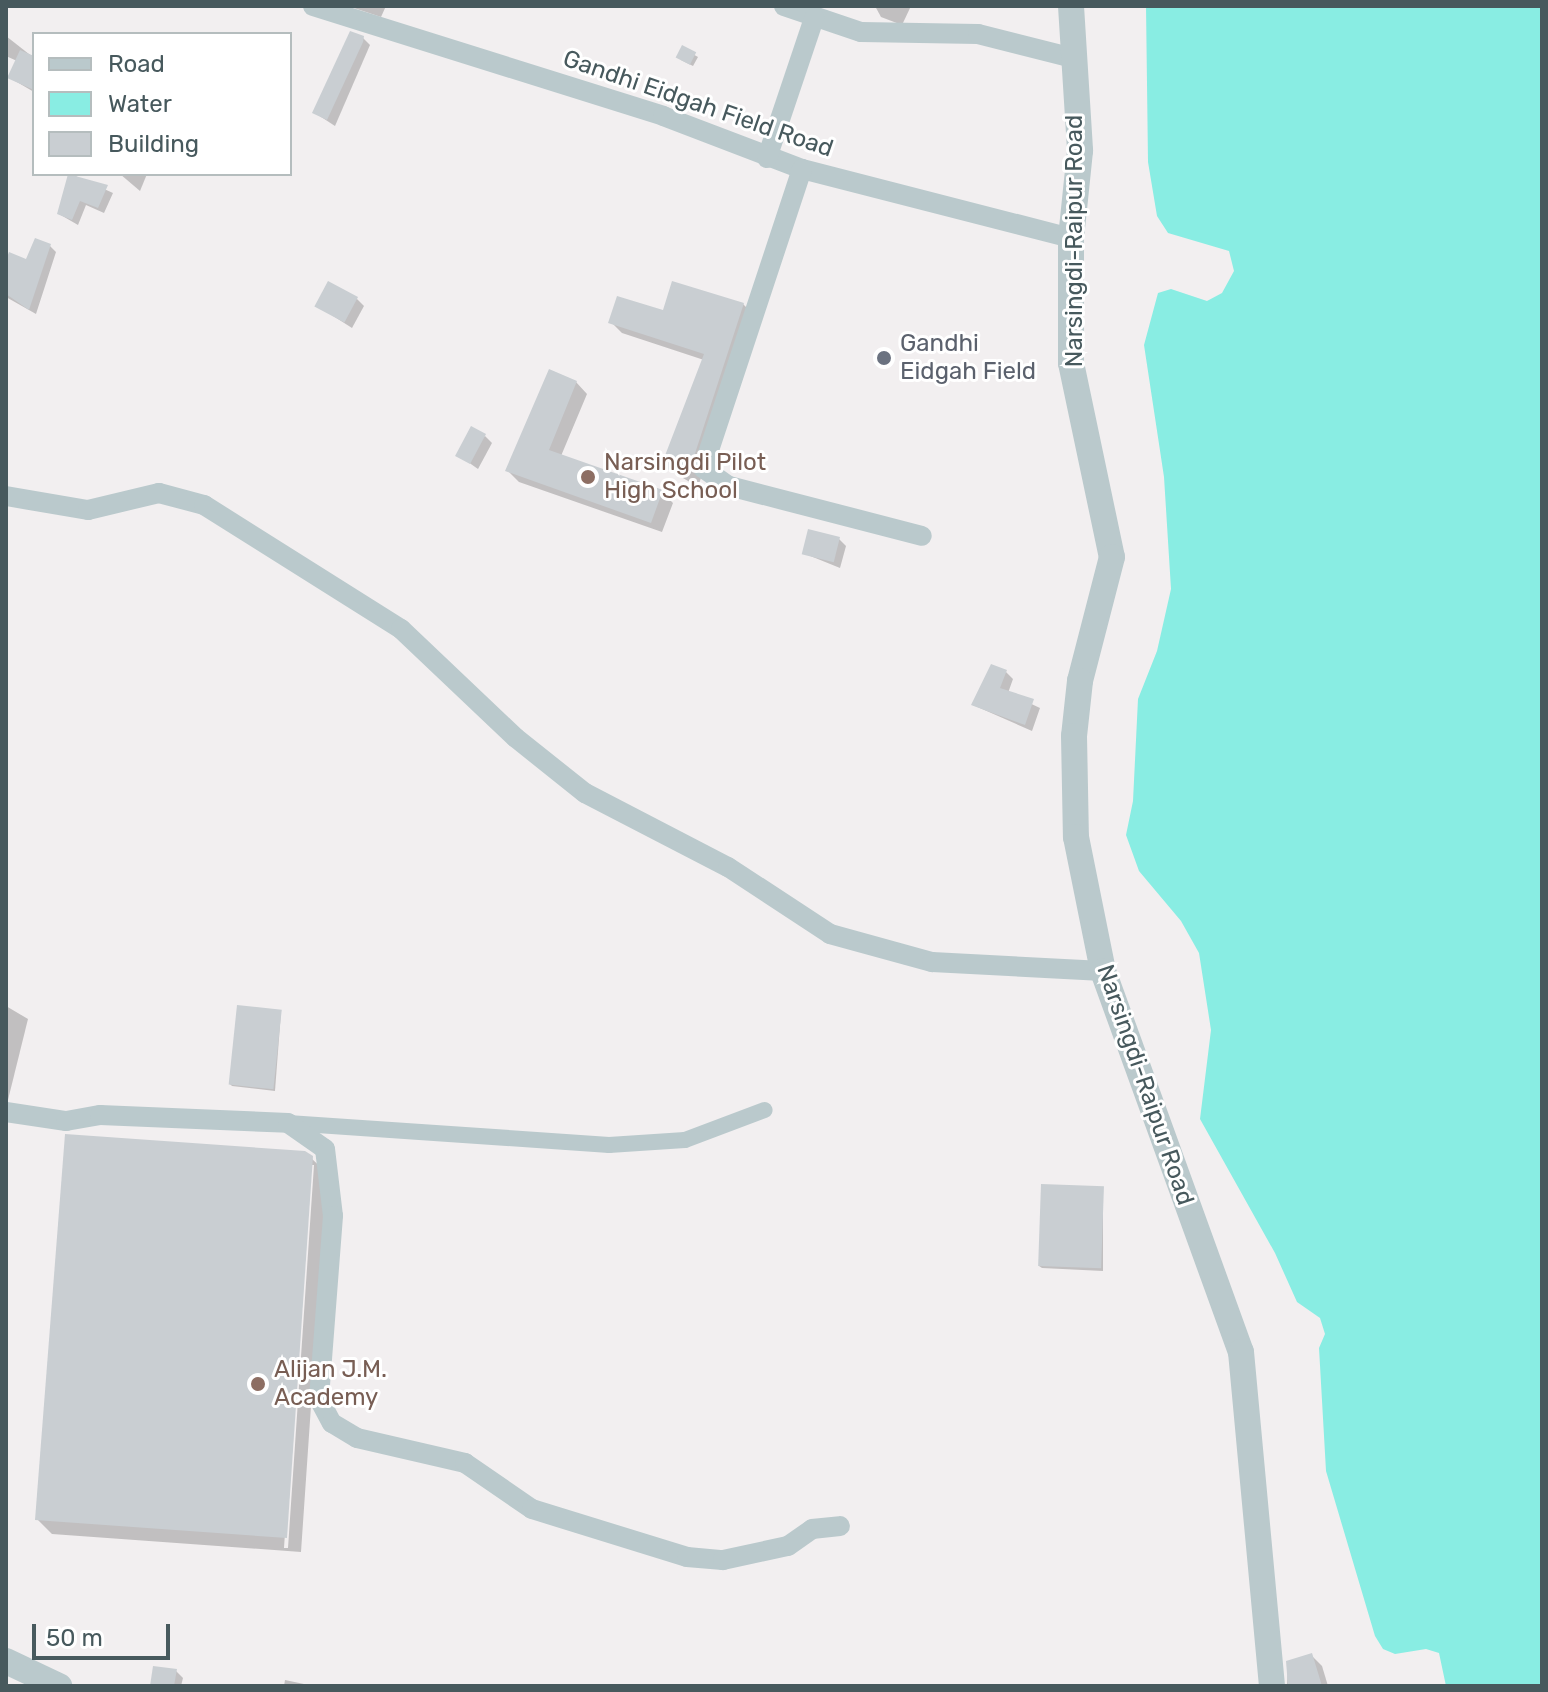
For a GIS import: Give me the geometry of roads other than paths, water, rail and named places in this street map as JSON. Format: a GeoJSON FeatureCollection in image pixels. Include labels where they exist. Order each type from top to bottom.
{"type":"FeatureCollection","features":[{"type":"Feature","properties":{"kind":"street","name":"Gandhi Eidgah Field Road"},"geometry":{"type":"LineString","coordinates":[[313,6],[663,116],[802,169],[1071,238]]}},
{"type":"Feature","properties":{"kind":"street"},"geometry":{"type":"LineString","coordinates":[[784,6],[861,32],[988,35],[1073,58]]}},
{"type":"Feature","properties":{"kind":"street","name":"Narsingdi-Raipur Road"},"geometry":{"type":"LineString","coordinates":[[1071,6],[1080,151],[1071,238],[1071,363],[1112,557],[1080,681],[1074,736],[1076,837],[1103,971],[1241,1352],[1272,1686]]}},
{"type":"Feature","properties":{"kind":"street"},"geometry":{"type":"LineString","coordinates":[[767,158],[814,18]]}},
{"type":"Feature","properties":{"kind":"street"},"geometry":{"type":"LineString","coordinates":[[802,169],[703,468],[729,486],[922,536]]}},
{"type":"Feature","properties":{"kind":"street"},"geometry":{"type":"LineString","coordinates":[[6,496],[88,510],[159,493],[204,505],[401,629],[516,738],[585,793],[728,867],[830,934],[932,962],[1103,971]]}},
{"type":"Feature","properties":{"kind":"street"},"geometry":{"type":"LineString","coordinates":[[6,1112],[66,1121],[100,1115],[288,1123],[609,1145],[685,1140],[765,1110]]}},
{"type":"Feature","properties":{"kind":"street"},"geometry":{"type":"LineString","coordinates":[[288,1123],[325,1149],[333,1216],[319,1399],[332,1423],[357,1438],[465,1463],[532,1509],[687,1557],[736,1557],[788,1546],[812,1529],[840,1526]]}},
{"type":"Feature","properties":{"kind":"street"},"geometry":{"type":"LineString","coordinates":[[6,1661],[59,1686]]}},
{"type":"Feature","properties":{"kind":"water"},"geometry":{"type":"Polygon","coordinates":[[[1146,6],[1542,6],[1542,1686],[1446,1686],[1439,1653],[1426,1649],[1395,1654],[1383,1649],[1375,1636],[1326,1471],[1319,1348],[1325,1334],[1320,1318],[1297,1302],[1275,1253],[1200,1119],[1211,1030],[1199,953],[1181,921],[1139,871],[1126,835],[1133,801],[1138,699],[1157,651],[1171,589],[1164,477],[1144,345],[1158,293],[1171,289],[1207,301],[1222,293],[1234,271],[1229,251],[1168,233],[1157,216],[1148,162],[1146,6]]]}},
{"type":"Feature","properties":{"kind":"place","name":"Gandhi Eidgah Field"},"geometry":{"type":"Point","coordinates":[884,358]}},
{"type":"Feature","properties":{"kind":"place","name":"Narsingdi Pilot High School"},"geometry":{"type":"Point","coordinates":[588,477]}},
{"type":"Feature","properties":{"kind":"place","name":"Alijan J.M. Academy"},"geometry":{"type":"Point","coordinates":[258,1384]}}]}
